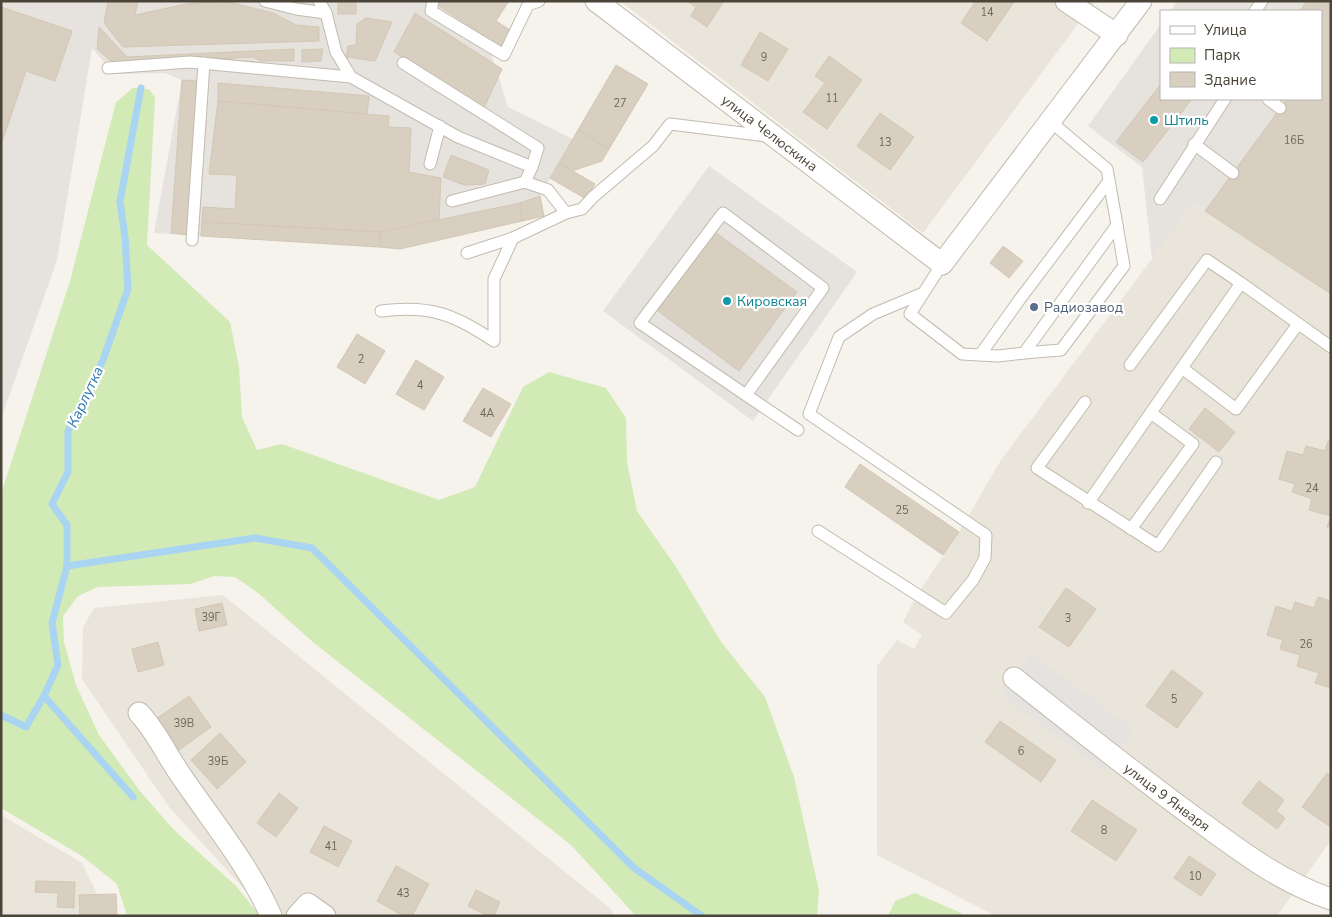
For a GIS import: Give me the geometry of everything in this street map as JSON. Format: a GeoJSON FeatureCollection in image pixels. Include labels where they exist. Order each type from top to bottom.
{"type":"FeatureCollection","features":[{"type":"Feature","properties":{"kind":"street","name":"улица Челюскина"},"geometry":{"type":"LineString","coordinates":[[596,1],[942,264]]}},
{"type":"Feature","properties":{"kind":"street"},"geometry":{"type":"LineString","coordinates":[[1066,1],[1117,35]]}},
{"type":"Feature","properties":{"kind":"street"},"geometry":{"type":"LineString","coordinates":[[942,264],[1141,1]]}},
{"type":"Feature","properties":{"kind":"street","name":"улица 9 Января"},"geometry":{"type":"LineString","coordinates":[[1014,678],[1121,763],[1252,860],[1307,891],[1331,899]]}},
{"type":"Feature","properties":{"kind":"street"},"geometry":{"type":"LineString","coordinates":[[139,713],[150,724],[174,765],[260,892],[271,916]]}},
{"type":"Feature","properties":{"kind":"street"},"geometry":{"type":"LineString","coordinates":[[297,916],[308,904],[325,916]]}},
{"type":"Feature","properties":{"kind":"lane"},"geometry":{"type":"LineString","coordinates":[[265,1],[296,9],[323,5],[336,52],[351,77]]}},
{"type":"Feature","properties":{"kind":"lane"},"geometry":{"type":"LineString","coordinates":[[433,1],[431,11],[504,55],[528,5],[539,1]]}},
{"type":"Feature","properties":{"kind":"lane"},"geometry":{"type":"LineString","coordinates":[[192,240],[204,63]]}},
{"type":"Feature","properties":{"kind":"lane"},"geometry":{"type":"LineString","coordinates":[[108,68],[204,63],[351,77],[458,136],[532,167]]}},
{"type":"Feature","properties":{"kind":"lane"},"geometry":{"type":"LineString","coordinates":[[403,63],[538,148],[525,182]]}},
{"type":"Feature","properties":{"kind":"lane"},"geometry":{"type":"LineString","coordinates":[[1160,199],[1224,100]]}},
{"type":"Feature","properties":{"kind":"lane"},"geometry":{"type":"LineString","coordinates":[[1269,100],[1280,108]]}},
{"type":"Feature","properties":{"kind":"lane"},"geometry":{"type":"LineString","coordinates":[[942,264],[921,294],[910,314],[962,354],[998,356],[1024,352],[1061,350],[1124,266],[1108,168],[1051,122]]}},
{"type":"Feature","properties":{"kind":"lane"},"geometry":{"type":"LineString","coordinates":[[467,252],[512,238],[566,213],[582,209],[653,146],[670,124],[778,138]]}},
{"type":"Feature","properties":{"kind":"lane"},"geometry":{"type":"LineString","coordinates":[[430,164],[440,126]]}},
{"type":"Feature","properties":{"kind":"lane"},"geometry":{"type":"LineString","coordinates":[[1194,144],[1233,173]]}},
{"type":"Feature","properties":{"kind":"lane"},"geometry":{"type":"LineString","coordinates":[[980,355],[1109,181]]}},
{"type":"Feature","properties":{"kind":"lane"},"geometry":{"type":"LineString","coordinates":[[452,201],[525,182],[548,190],[566,213]]}},
{"type":"Feature","properties":{"kind":"lane"},"geometry":{"type":"LineString","coordinates":[[746,395],[823,288],[722,213],[640,323],[746,395],[798,430]]}},
{"type":"Feature","properties":{"kind":"lane"},"geometry":{"type":"LineString","coordinates":[[1024,352],[1117,225]]}},
{"type":"Feature","properties":{"kind":"lane"},"geometry":{"type":"LineString","coordinates":[[381,311],[408,308],[436,312],[465,321],[494,341],[494,279],[512,238]]}},
{"type":"Feature","properties":{"kind":"lane"},"geometry":{"type":"LineString","coordinates":[[1130,365],[1207,260],[1331,347]]}},
{"type":"Feature","properties":{"kind":"lane"},"geometry":{"type":"LineString","coordinates":[[1088,503],[1241,283]]}},
{"type":"Feature","properties":{"kind":"lane"},"geometry":{"type":"LineString","coordinates":[[818,531],[946,613],[973,580],[985,558],[986,535],[810,414],[840,337],[873,314],[921,294]]}},
{"type":"Feature","properties":{"kind":"lane"},"geometry":{"type":"LineString","coordinates":[[1182,368],[1236,409],[1298,324]]}},
{"type":"Feature","properties":{"kind":"lane"},"geometry":{"type":"LineString","coordinates":[[1084,402],[1037,468],[1088,503],[1158,546],[1216,462]]}},
{"type":"Feature","properties":{"kind":"lane"},"geometry":{"type":"LineString","coordinates":[[1131,529],[1193,444],[1151,413]]}},
{"type":"Feature","properties":{"kind":"shaded area"},"geometry":{"type":"Polygon","coordinates":[[[1,1],[475,1],[508,107],[573,139],[540,196],[544,216],[400,249],[154,233],[182,80],[165,73],[114,74],[92,48],[57,260],[1,419],[1,1]]]}},
{"type":"Feature","properties":{"kind":"shaded area"},"geometry":{"type":"Polygon","coordinates":[[[620,1],[1095,1],[923,233],[620,1]]]}},
{"type":"Feature","properties":{"kind":"shaded area"},"geometry":{"type":"Polygon","coordinates":[[[1177,1],[1331,1],[1331,294],[1194,203],[1152,259],[1142,167],[1088,126],[1160,25],[1160,100],[1322,100],[1322,10],[1171,10],[1177,1]]]}},
{"type":"Feature","properties":{"kind":"shaded area"},"geometry":{"type":"Polygon","coordinates":[[[709,166],[857,272],[753,421],[603,311],[709,166]]]}},
{"type":"Feature","properties":{"kind":"shaded area"},"geometry":{"type":"Polygon","coordinates":[[[1194,203],[1331,294],[1331,840],[1277,916],[996,916],[877,855],[877,666],[897,640],[914,649],[922,635],[903,622],[917,595],[959,532],[1001,460],[1194,203]]]}},
{"type":"Feature","properties":{"kind":"shaded area"},"geometry":{"type":"Polygon","coordinates":[[[223,595],[611,909],[614,916],[269,916],[169,807],[82,679],[83,627],[94,608],[223,595]]]}},
{"type":"Feature","properties":{"kind":"shaded area"},"geometry":{"type":"Polygon","coordinates":[[[1031,654],[1134,729],[1104,771],[1001,696],[1031,654]]]}},
{"type":"Feature","properties":{"kind":"shaded area"},"geometry":{"type":"Polygon","coordinates":[[[1,815],[82,863],[108,916],[1,916],[1,815]]]}},
{"type":"Feature","properties":{"kind":"green space"},"geometry":{"type":"Polygon","coordinates":[[[133,88],[149,89],[155,98],[147,245],[230,322],[239,367],[242,417],[257,450],[282,444],[439,500],[475,487],[523,387],[549,372],[606,388],[626,418],[627,462],[637,511],[676,567],[722,643],[765,697],[794,777],[819,891],[817,916],[636,916],[571,845],[314,643],[258,593],[235,577],[214,576],[191,584],[98,587],[78,596],[63,616],[64,642],[76,685],[99,735],[139,790],[174,830],[236,886],[260,916],[127,916],[117,884],[82,856],[1,808],[1,494],[70,281],[116,102],[133,88]]]}},
{"type":"Feature","properties":{"kind":"green space"},"geometry":{"type":"Polygon","coordinates":[[[915,893],[965,916],[888,916],[895,901],[915,893]]]}},
{"type":"Feature","properties":{"kind":"building"},"geometry":{"type":"Polygon","coordinates":[[[108,1],[138,1],[135,15],[186,4],[225,1],[273,13],[296,25],[319,27],[319,41],[123,47],[104,23],[108,1]]]}},
{"type":"Feature","properties":{"kind":"building"},"geometry":{"type":"Polygon","coordinates":[[[338,1],[356,1],[356,14],[338,14],[338,1]]]}},
{"type":"Feature","properties":{"kind":"building"},"geometry":{"type":"Polygon","coordinates":[[[440,1],[509,1],[496,21],[512,31],[501,47],[438,5],[440,1]]]}},
{"type":"Feature","properties":{"kind":"building"},"geometry":{"type":"Polygon","coordinates":[[[687,1],[724,1],[707,27],[691,16],[696,7],[687,1]]]}},
{"type":"Feature","properties":{"kind":"building"},"geometry":{"type":"Polygon","coordinates":[[[973,1],[1014,2],[987,41],[961,23],[975,2],[973,1]]]}},
{"type":"Feature","properties":{"kind":"building"},"geometry":{"type":"Polygon","coordinates":[[[1307,1],[1331,1],[1331,294],[1205,211],[1286,100],[1322,100],[1322,10],[1301,10],[1307,1]]]}},
{"type":"Feature","properties":{"kind":"building"},"geometry":{"type":"Polygon","coordinates":[[[1,7],[72,31],[55,81],[26,71],[1,145],[1,7]]]}},
{"type":"Feature","properties":{"kind":"building"},"geometry":{"type":"Polygon","coordinates":[[[415,13],[502,69],[484,108],[394,52],[415,13]]]}},
{"type":"Feature","properties":{"kind":"building"},"geometry":{"type":"Polygon","coordinates":[[[366,18],[392,22],[375,61],[346,57],[348,46],[356,45],[357,24],[366,18]]]}},
{"type":"Feature","properties":{"kind":"building"},"geometry":{"type":"Polygon","coordinates":[[[99,27],[127,57],[294,49],[294,61],[261,61],[253,57],[115,65],[97,49],[99,27]]]}},
{"type":"Feature","properties":{"kind":"building"},"geometry":{"type":"Polygon","coordinates":[[[760,32],[788,49],[768,81],[741,65],[760,32]]]}},
{"type":"Feature","properties":{"kind":"building"},"geometry":{"type":"Polygon","coordinates":[[[323,49],[321,61],[302,62],[302,50],[323,49]]]}},
{"type":"Feature","properties":{"kind":"building"},"geometry":{"type":"Polygon","coordinates":[[[829,56],[862,80],[827,129],[803,112],[825,83],[815,76],[829,56]]]}},
{"type":"Feature","properties":{"kind":"building"},"geometry":{"type":"Polygon","coordinates":[[[616,65],[648,84],[609,149],[578,130],[616,65]]]}},
{"type":"Feature","properties":{"kind":"building"},"geometry":{"type":"Polygon","coordinates":[[[182,80],[200,81],[189,235],[171,233],[182,80]]]}},
{"type":"Feature","properties":{"kind":"building"},"geometry":{"type":"Polygon","coordinates":[[[218,83],[369,96],[367,114],[218,101],[218,83]]]}},
{"type":"Feature","properties":{"kind":"building","name":"Штиль"},"geometry":{"type":"Polygon","coordinates":[[[1160,85],[1160,100],[1191,100],[1143,162],[1116,142],[1160,85]]]}},
{"type":"Feature","properties":{"kind":"building"},"geometry":{"type":"Polygon","coordinates":[[[218,101],[389,116],[388,127],[411,128],[409,172],[441,178],[439,221],[380,232],[202,222],[203,207],[235,209],[237,175],[209,174],[218,101]]]}},
{"type":"Feature","properties":{"kind":"building"},"geometry":{"type":"Polygon","coordinates":[[[880,113],[914,137],[890,170],[857,146],[880,113]]]}},
{"type":"Feature","properties":{"kind":"building"},"geometry":{"type":"Polygon","coordinates":[[[578,130],[609,149],[602,161],[572,171],[559,163],[578,130]]]}},
{"type":"Feature","properties":{"kind":"building"},"geometry":{"type":"Polygon","coordinates":[[[451,155],[489,170],[485,184],[464,185],[443,177],[451,155]]]}},
{"type":"Feature","properties":{"kind":"building"},"geometry":{"type":"Polygon","coordinates":[[[559,163],[595,184],[586,199],[550,178],[559,163]]]}},
{"type":"Feature","properties":{"kind":"building"},"geometry":{"type":"Polygon","coordinates":[[[540,196],[544,216],[522,221],[520,203],[540,196]]]}},
{"type":"Feature","properties":{"kind":"building"},"geometry":{"type":"Polygon","coordinates":[[[520,203],[522,221],[400,249],[380,247],[380,232],[520,203]]]}},
{"type":"Feature","properties":{"kind":"building"},"geometry":{"type":"Polygon","coordinates":[[[202,222],[380,232],[380,247],[201,236],[202,222]]]}},
{"type":"Feature","properties":{"kind":"building","name":"Кировская"},"geometry":{"type":"Polygon","coordinates":[[[715,232],[797,292],[739,371],[658,311],[715,232]]]}},
{"type":"Feature","properties":{"kind":"building"},"geometry":{"type":"Polygon","coordinates":[[[1003,246],[1023,261],[1009,278],[990,263],[1003,246]]]}},
{"type":"Feature","properties":{"kind":"building"},"geometry":{"type":"Polygon","coordinates":[[[357,334],[385,351],[365,384],[337,367],[357,334]]]}},
{"type":"Feature","properties":{"kind":"building"},"geometry":{"type":"Polygon","coordinates":[[[416,360],[444,377],[424,410],[396,394],[416,360]]]}},
{"type":"Feature","properties":{"kind":"building"},"geometry":{"type":"Polygon","coordinates":[[[483,388],[511,404],[491,437],[463,421],[483,388]]]}},
{"type":"Feature","properties":{"kind":"building"},"geometry":{"type":"Polygon","coordinates":[[[1205,408],[1235,432],[1219,452],[1189,429],[1205,408]]]}},
{"type":"Feature","properties":{"kind":"building"},"geometry":{"type":"Polygon","coordinates":[[[1328,441],[1331,442],[1331,516],[1309,510],[1312,499],[1292,492],[1295,484],[1279,479],[1287,451],[1303,455],[1306,446],[1325,451],[1328,441]]]}},
{"type":"Feature","properties":{"kind":"building"},"geometry":{"type":"Polygon","coordinates":[[[860,464],[959,532],[943,555],[845,487],[860,464]]]}},
{"type":"Feature","properties":{"kind":"building"},"geometry":{"type":"Polygon","coordinates":[[[1331,516],[1331,527],[1327,527],[1331,516]]]}},
{"type":"Feature","properties":{"kind":"building"},"geometry":{"type":"Polygon","coordinates":[[[1066,588],[1096,609],[1069,647],[1039,627],[1066,588]]]}},
{"type":"Feature","properties":{"kind":"building"},"geometry":{"type":"Polygon","coordinates":[[[1318,597],[1331,601],[1331,688],[1315,683],[1319,673],[1297,666],[1300,655],[1280,649],[1283,640],[1267,635],[1276,606],[1292,611],[1295,602],[1314,608],[1318,597]]]}},
{"type":"Feature","properties":{"kind":"building"},"geometry":{"type":"Polygon","coordinates":[[[222,603],[227,625],[199,631],[195,609],[222,603]]]}},
{"type":"Feature","properties":{"kind":"building"},"geometry":{"type":"Polygon","coordinates":[[[158,642],[164,665],[138,672],[132,649],[158,642]]]}},
{"type":"Feature","properties":{"kind":"building"},"geometry":{"type":"Polygon","coordinates":[[[1172,670],[1203,693],[1177,728],[1146,706],[1172,670]]]}},
{"type":"Feature","properties":{"kind":"building"},"geometry":{"type":"Polygon","coordinates":[[[189,696],[211,727],[179,750],[156,719],[189,696]]]}},
{"type":"Feature","properties":{"kind":"building"},"geometry":{"type":"Polygon","coordinates":[[[1000,721],[1056,760],[1041,782],[985,742],[1000,721]]]}},
{"type":"Feature","properties":{"kind":"building"},"geometry":{"type":"Polygon","coordinates":[[[220,733],[246,762],[217,789],[191,760],[220,733]]]}},
{"type":"Feature","properties":{"kind":"building"},"geometry":{"type":"Polygon","coordinates":[[[1327,773],[1331,776],[1331,823],[1329,826],[1302,807],[1327,773]]]}},
{"type":"Feature","properties":{"kind":"building"},"geometry":{"type":"Polygon","coordinates":[[[1259,781],[1284,800],[1276,811],[1285,818],[1277,829],[1242,803],[1259,781]]]}},
{"type":"Feature","properties":{"kind":"building"},"geometry":{"type":"Polygon","coordinates":[[[279,793],[298,808],[276,837],[257,823],[279,793]]]}},
{"type":"Feature","properties":{"kind":"building"},"geometry":{"type":"Polygon","coordinates":[[[1092,800],[1137,830],[1116,861],[1071,831],[1092,800]]]}},
{"type":"Feature","properties":{"kind":"building"},"geometry":{"type":"Polygon","coordinates":[[[324,826],[352,841],[338,867],[310,852],[324,826]]]}},
{"type":"Feature","properties":{"kind":"building"},"geometry":{"type":"Polygon","coordinates":[[[1189,856],[1216,874],[1201,896],[1174,878],[1189,856]]]}},
{"type":"Feature","properties":{"kind":"building"},"geometry":{"type":"Polygon","coordinates":[[[396,866],[429,884],[412,916],[403,916],[377,901],[396,866]]]}},
{"type":"Feature","properties":{"kind":"building"},"geometry":{"type":"Polygon","coordinates":[[[36,881],[75,882],[74,908],[57,907],[58,893],[35,892],[36,881]]]}},
{"type":"Feature","properties":{"kind":"building"},"geometry":{"type":"Polygon","coordinates":[[[476,890],[500,902],[494,916],[488,916],[468,906],[476,890]]]}},
{"type":"Feature","properties":{"kind":"building"},"geometry":{"type":"Polygon","coordinates":[[[116,894],[117,916],[80,916],[79,895],[116,894]]]}},
{"type":"Feature","properties":{"kind":"waterway","name":"Карлутка"},"geometry":{"type":"LineString","coordinates":[[1,715],[26,727],[44,696],[58,665],[52,623],[67,566],[67,525],[52,504],[68,472],[68,431],[103,360],[128,289],[125,237],[120,201],[141,88]]}},
{"type":"Feature","properties":{"kind":"waterway"},"geometry":{"type":"LineString","coordinates":[[67,566],[255,538],[312,548],[634,868],[702,916]]}},
{"type":"Feature","properties":{"kind":"waterway"},"geometry":{"type":"LineString","coordinates":[[44,696],[133,797]]}},
{"type":"Feature","properties":{"kind":"place","name":"Штиль"},"geometry":{"type":"Point","coordinates":[1154,120]}},
{"type":"Feature","properties":{"kind":"place","name":"Кировская"},"geometry":{"type":"Point","coordinates":[727,301]}},
{"type":"Feature","properties":{"kind":"place","name":"Радиозавод"},"geometry":{"type":"Point","coordinates":[1034,307]}}]}
